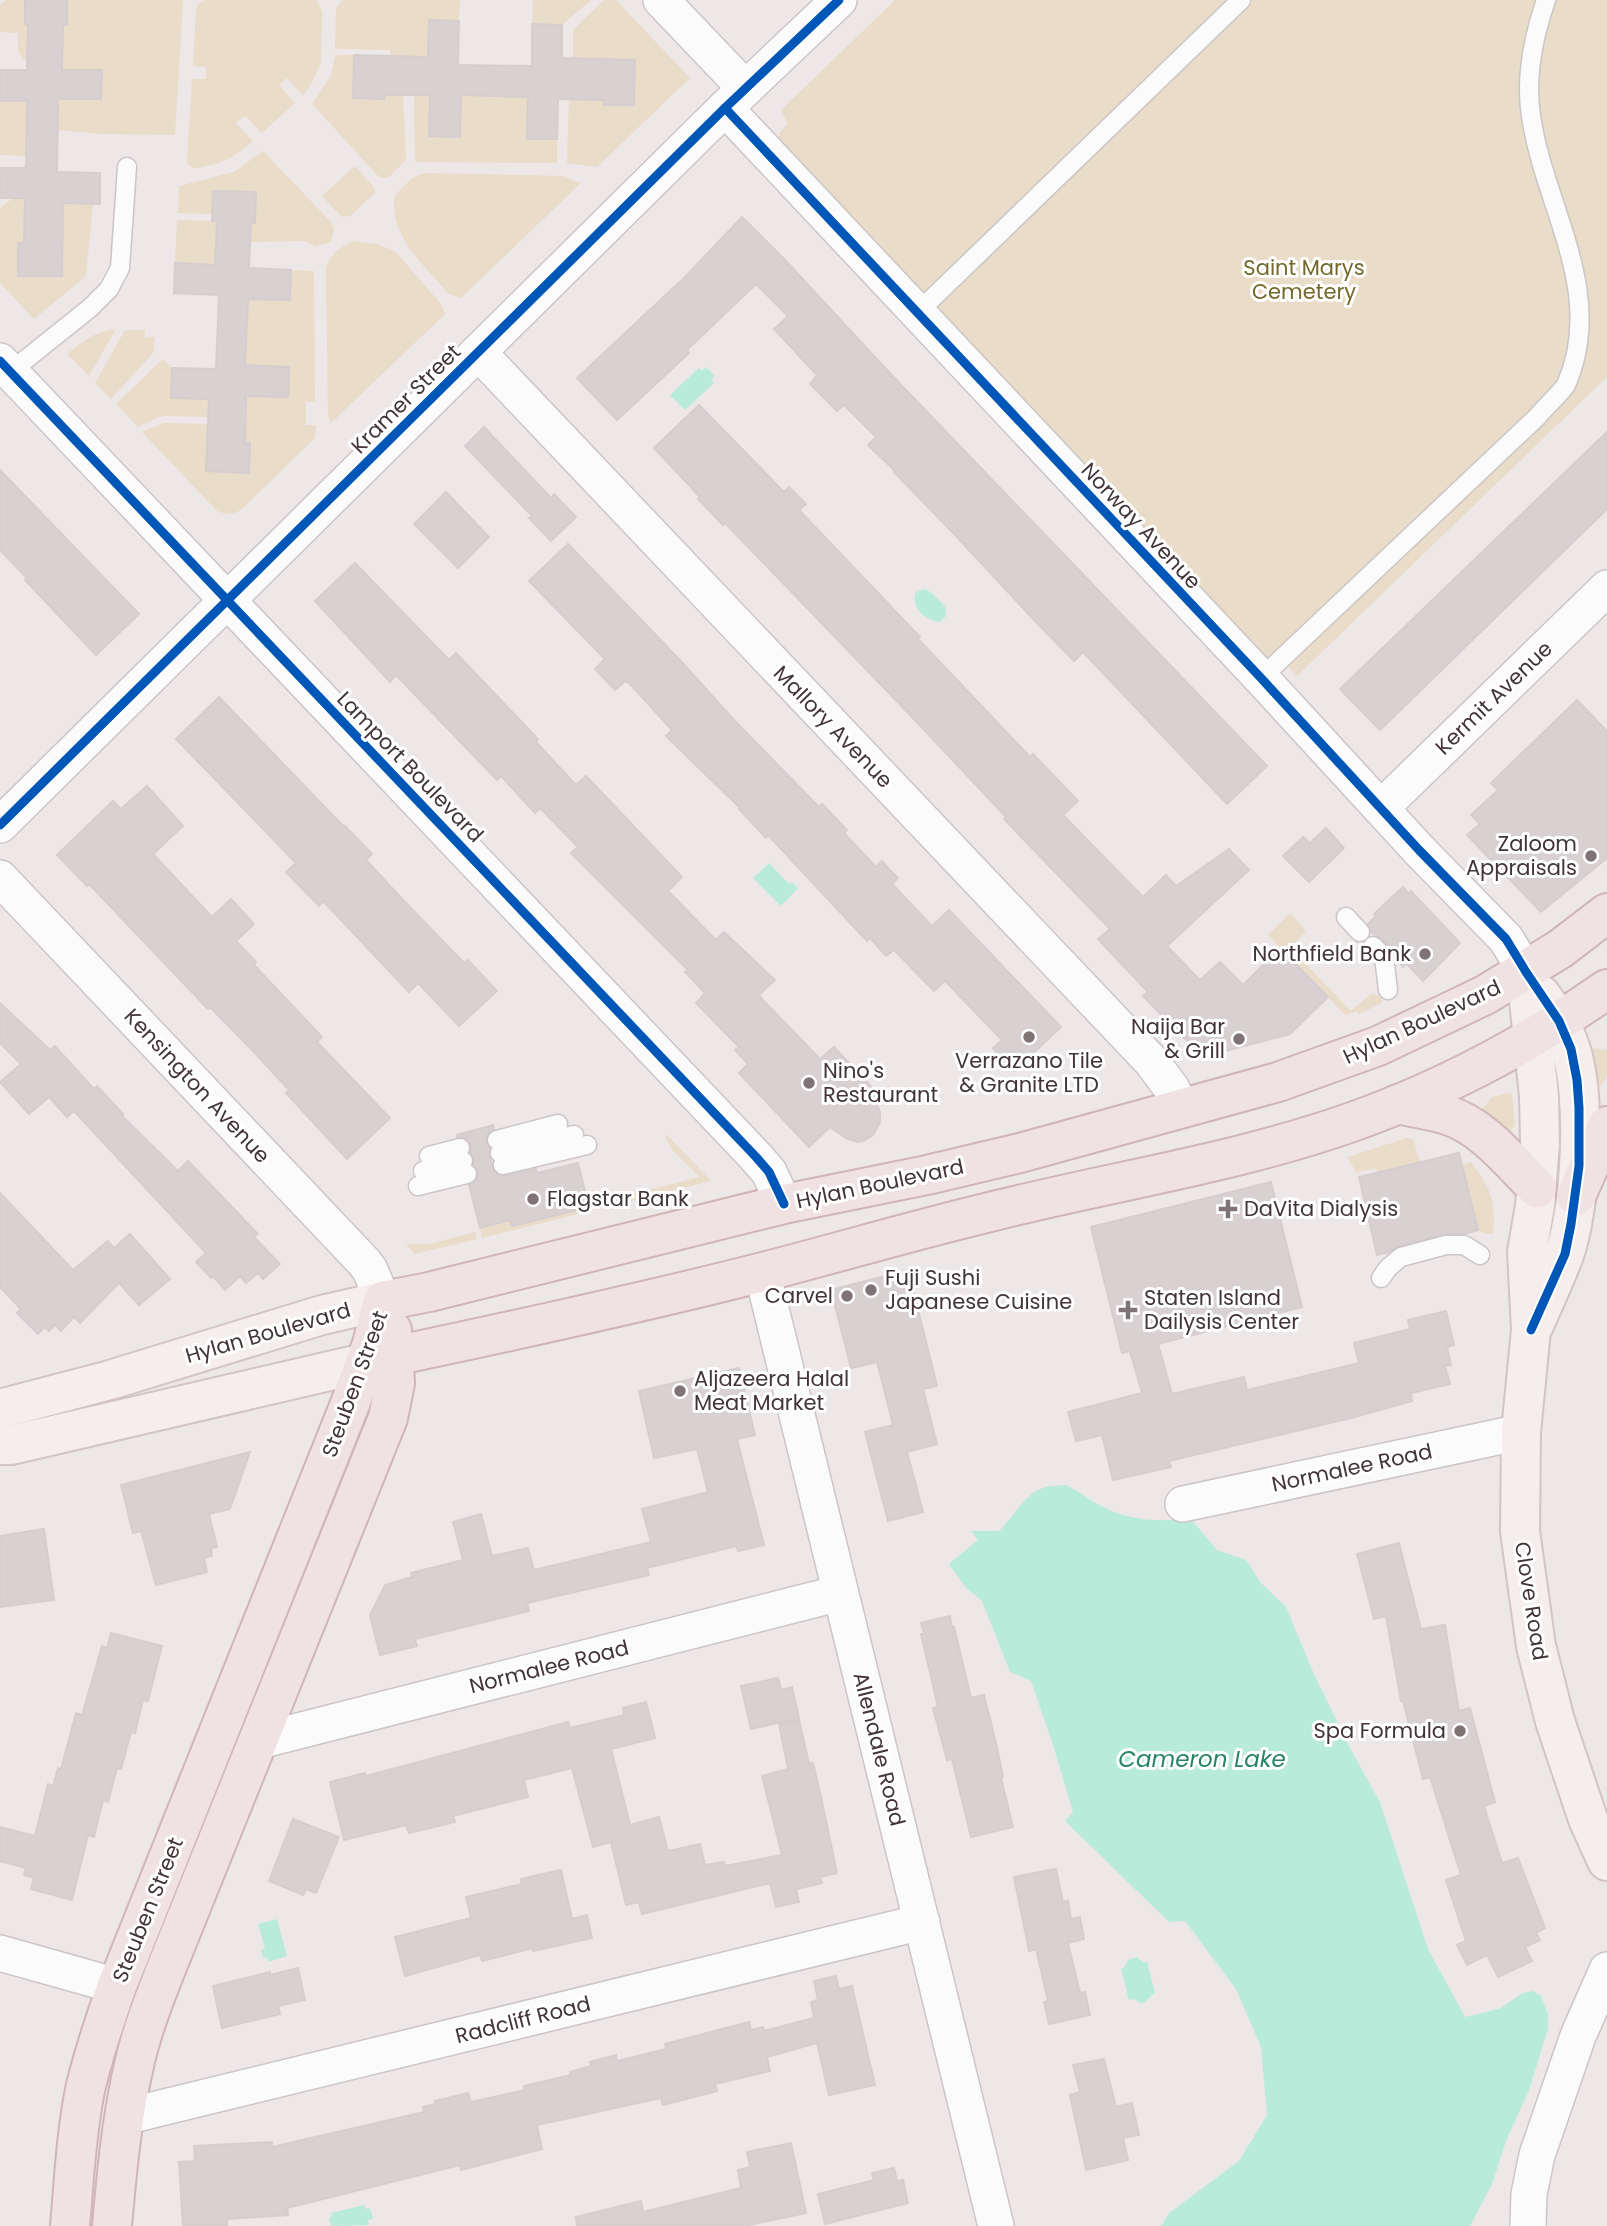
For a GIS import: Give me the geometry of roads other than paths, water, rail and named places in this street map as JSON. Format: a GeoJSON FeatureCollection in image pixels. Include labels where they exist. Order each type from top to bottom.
{"type":"FeatureCollection","features":[{"type":"Feature","properties":{"kind":"main road","name":"Hylan Boulevard"},"geometry":{"type":"LineString","coordinates":[[383,1301],[784,1204],[1020,1153],[1278,1082],[1378,1046],[1464,1006],[1525,972],[1607,913]]}},
{"type":"Feature","properties":{"kind":"main road"},"geometry":{"type":"LineString","coordinates":[[380,1359],[624,1306],[990,1211],[1108,1186],[1259,1149],[1350,1122],[1398,1104],[1477,1067],[1607,989]]}},
{"type":"Feature","properties":{"kind":"main road"},"geometry":{"type":"LineString","coordinates":[[1398,1104],[1447,1115],[1472,1128],[1537,1188]]}},
{"type":"Feature","properties":{"kind":"main road"},"geometry":{"type":"LineString","coordinates":[[1576,1196],[1607,1126]]}},
{"type":"Feature","properties":{"kind":"main road","name":"Steuben Street"},"geometry":{"type":"LineString","coordinates":[[70,2226],[85,2091],[117,1986],[351,1404],[380,1359],[383,1301]]}},
{"type":"Feature","properties":{"kind":"main road","name":"Steuben Street"},"geometry":{"type":"LineString","coordinates":[[112,2226],[124,2117],[136,2057],[156,1992],[388,1418],[395,1383],[380,1359]]}},
{"type":"Feature","properties":{"kind":"street","name":"Norway Avenue"},"geometry":{"type":"LineString","coordinates":[[661,0],[735,99],[917,313],[1506,939],[1525,972]]}},
{"type":"Feature","properties":{"kind":"street","name":"Kramer Street"},"geometry":{"type":"LineString","coordinates":[[0,825],[735,99],[839,0]]}},
{"type":"Feature","properties":{"kind":"street","name":"Mallory Avenue"},"geometry":{"type":"LineString","coordinates":[[478,352],[1152,1062],[1172,1089],[1181,1108]]}},
{"type":"Feature","properties":{"kind":"street","name":"Lamport Boulevard"},"geometry":{"type":"LineString","coordinates":[[5,366],[756,1157],[769,1172],[784,1204]]}},
{"type":"Feature","properties":{"kind":"street","name":"Kermit Avenue"},"geometry":{"type":"LineString","coordinates":[[1381,808],[1607,588]]}},
{"type":"Feature","properties":{"kind":"street","name":"Kensington Avenue"},"geometry":{"type":"LineString","coordinates":[[0,878],[364,1262],[383,1301]]}},
{"type":"Feature","properties":{"kind":"street"},"geometry":{"type":"LineString","coordinates":[[1525,972],[1545,1028]]}},
{"type":"Feature","properties":{"kind":"street","name":"Clove Road"},"geometry":{"type":"LineString","coordinates":[[1545,1028],[1537,1188],[1527,1252],[1531,1330],[1521,1432],[1520,1531],[1529,1608],[1555,1721],[1597,1810],[1607,1861]]}},
{"type":"Feature","properties":{"kind":"street","name":"Clove Road"},"geometry":{"type":"LineString","coordinates":[[1531,1330],[1564,1254],[1576,1196],[1580,1137],[1577,1080],[1571,1049],[1545,1028]]}},
{"type":"Feature","properties":{"kind":"street","name":"Allendale Road"},"geometry":{"type":"LineString","coordinates":[[762,1272],[996,2226]]}},
{"type":"Feature","properties":{"kind":"street","name":"Hylan Boulevard"},"geometry":{"type":"LineString","coordinates":[[0,1409],[110,1381],[322,1315],[383,1301]]}},
{"type":"Feature","properties":{"kind":"street"},"geometry":{"type":"LineString","coordinates":[[0,1445],[11,1445],[380,1359]]}},
{"type":"Feature","properties":{"kind":"street","name":"Normalee Road"},"geometry":{"type":"LineString","coordinates":[[1183,1504],[1521,1432]]}},
{"type":"Feature","properties":{"kind":"street","name":"Normalee Road"},"geometry":{"type":"LineString","coordinates":[[259,1741],[840,1593]]}},
{"type":"Feature","properties":{"kind":"street","name":"Radcliff Road"},"geometry":{"type":"LineString","coordinates":[[124,2117],[922,1922]]}},
{"type":"Feature","properties":{"kind":"street"},"geometry":{"type":"LineString","coordinates":[[0,1953],[117,1986]]}},
{"type":"Feature","properties":{"kind":"street"},"geometry":{"type":"LineString","coordinates":[[1528,2226],[1529,2194],[1537,2155],[1578,2036],[1607,1970]]}},
{"type":"Feature","properties":{"kind":"lane"},"geometry":{"type":"LineString","coordinates":[[917,313],[1241,0]]}},
{"type":"Feature","properties":{"kind":"lane"},"geometry":{"type":"LineString","coordinates":[[1261,678],[1537,417],[1566,385],[1582,355],[1588,324],[1587,275],[1539,153],[1530,114],[1535,32],[1546,0]]}},
{"type":"Feature","properties":{"kind":"lane"},"geometry":{"type":"LineString","coordinates":[[5,366],[90,308],[109,289],[120,268],[127,167]]}},
{"type":"Feature","properties":{"kind":"lane"},"geometry":{"type":"LineString","coordinates":[[1346,917],[1360,932]]}},
{"type":"Feature","properties":{"kind":"lane"},"geometry":{"type":"LineString","coordinates":[[1373,946],[1384,957],[1388,990]]}},
{"type":"Feature","properties":{"kind":"lane"},"geometry":{"type":"LineString","coordinates":[[558,1124],[500,1153],[581,1140]]}},
{"type":"Feature","properties":{"kind":"lane"},"geometry":{"type":"LineString","coordinates":[[423,1171],[463,1161],[423,1171]]}},
{"type":"Feature","properties":{"kind":"lane"},"geometry":{"type":"LineString","coordinates":[[1381,1278],[1401,1256],[1446,1245],[1464,1245],[1480,1255]]}},
{"type":"Feature","properties":{"kind":"water"},"geometry":{"type":"Polygon","coordinates":[[[706,367],[715,376],[711,380],[714,383],[685,410],[670,395],[699,368],[702,371],[706,367]]]}},
{"type":"Feature","properties":{"kind":"water"},"geometry":{"type":"Polygon","coordinates":[[[924,589],[945,606],[946,616],[939,622],[929,619],[917,607],[916,592],[924,589]]]}},
{"type":"Feature","properties":{"kind":"water"},"geometry":{"type":"Polygon","coordinates":[[[769,863],[789,884],[792,882],[798,888],[781,906],[753,878],[769,863]]]}},
{"type":"Feature","properties":{"kind":"water","name":"Cameron Lake"},"geometry":{"type":"Polygon","coordinates":[[[1066,1485],[1105,1508],[1128,1516],[1153,1520],[1190,1518],[1217,1550],[1246,1560],[1261,1583],[1286,1607],[1314,1674],[1380,1802],[1428,1949],[1465,2017],[1499,2009],[1523,1993],[1533,1991],[1541,1996],[1548,2015],[1548,2029],[1529,2090],[1506,2141],[1492,2184],[1470,2226],[1161,2226],[1169,2213],[1239,2161],[1267,2115],[1261,2047],[1236,1989],[1185,1921],[1169,1922],[1065,1821],[1073,1812],[1031,1681],[1010,1672],[982,1601],[966,1588],[949,1564],[978,1540],[971,1531],[999,1531],[1036,1491],[1049,1486],[1066,1485]]]}},
{"type":"Feature","properties":{"kind":"water"},"geometry":{"type":"Polygon","coordinates":[[[277,1919],[287,1956],[268,1962],[267,1957],[263,1958],[261,1950],[265,1948],[258,1924],[277,1919]]]}},
{"type":"Feature","properties":{"kind":"water"},"geometry":{"type":"Polygon","coordinates":[[[1136,1957],[1147,1962],[1155,1993],[1143,2003],[1129,2000],[1121,1969],[1128,1960],[1136,1957]]]}},
{"type":"Feature","properties":{"kind":"water"},"geometry":{"type":"Polygon","coordinates":[[[364,2205],[366,2209],[370,2208],[373,2219],[368,2220],[369,2225],[331,2226],[331,2213],[364,2205]]]}},
{"type":"Feature","properties":{"kind":"place","name":"Zaloom Appraisals"},"geometry":{"type":"Point","coordinates":[1591,856]}},
{"type":"Feature","properties":{"kind":"place","name":"Northfield Bank"},"geometry":{"type":"Point","coordinates":[1425,954]}},
{"type":"Feature","properties":{"kind":"place","name":"Verrazano Tile & Granite LTD"},"geometry":{"type":"Point","coordinates":[1029,1037]}},
{"type":"Feature","properties":{"kind":"place","name":"Naija Bar & Grill"},"geometry":{"type":"Point","coordinates":[1239,1039]}},
{"type":"Feature","properties":{"kind":"place","name":"Nino's Restaurant"},"geometry":{"type":"Point","coordinates":[809,1083]}},
{"type":"Feature","properties":{"kind":"place","name":"Flagstar Bank"},"geometry":{"type":"Point","coordinates":[533,1199]}},
{"type":"Feature","properties":{"kind":"place","name":"DaVita Dialysis"},"geometry":{"type":"Point","coordinates":[1228,1209]}},
{"type":"Feature","properties":{"kind":"place","name":"Fuji Sushi Japanese Cuisine"},"geometry":{"type":"Point","coordinates":[871,1290]}},
{"type":"Feature","properties":{"kind":"place","name":"Carvel"},"geometry":{"type":"Point","coordinates":[847,1296]}},
{"type":"Feature","properties":{"kind":"place","name":"Staten Island Dailysis Center"},"geometry":{"type":"Point","coordinates":[1128,1310]}},
{"type":"Feature","properties":{"kind":"place","name":"Aljazeera Halal Meat Market"},"geometry":{"type":"Point","coordinates":[680,1391]}},
{"type":"Feature","properties":{"kind":"place","name":"Spa Formula"},"geometry":{"type":"Point","coordinates":[1460,1731]}},
{"type":"Feature","properties":{"kind":"park label","name":"Saint Marys Cemetery"},"geometry":{"type":"Point","coordinates":[1304,280]}}]}
